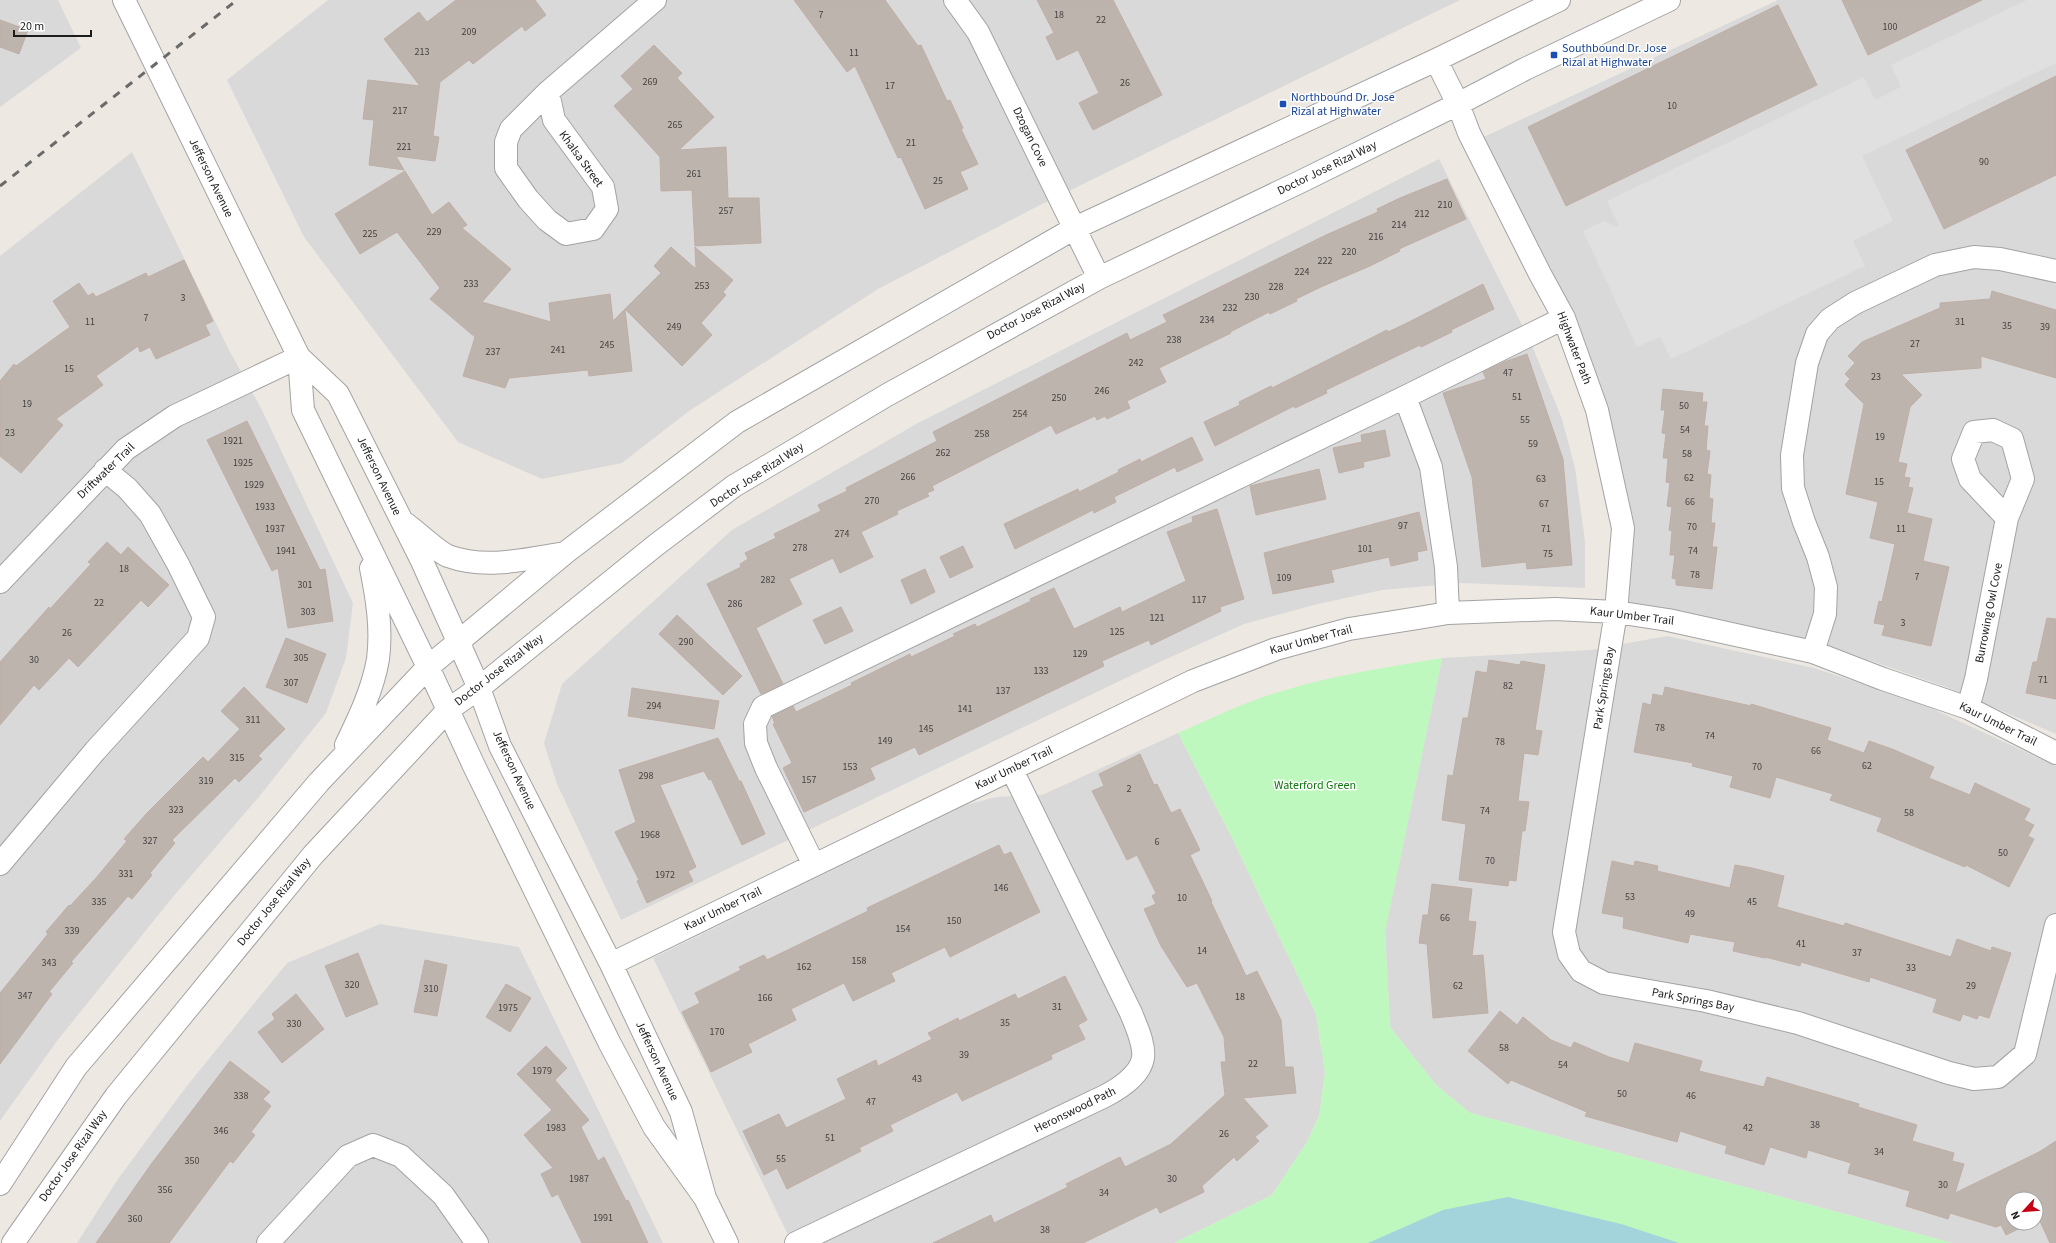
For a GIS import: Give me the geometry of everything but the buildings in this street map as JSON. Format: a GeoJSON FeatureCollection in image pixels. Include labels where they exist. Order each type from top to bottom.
{"type":"FeatureCollection","features":[{"type":"Feature","properties":{"kind":"street","name":"Jefferson Avenue"},"geometry":{"type":"LineString","coordinates":[[124,0],[298,357],[303,410],[448,710],[606,1035],[654,1127],[705,1198],[727,1243]]}},
{"type":"Feature","properties":{"kind":"street","name":"Khalsa Street"},"geometry":{"type":"LineString","coordinates":[[548,92],[554,120],[603,187],[607,209],[593,229],[566,234],[547,220],[528,199],[506,168],[506,142],[510,129],[548,92],[656,0]]}},
{"type":"Feature","properties":{"kind":"street","name":"Dzogan Cove"},"geometry":{"type":"LineString","coordinates":[[955,0],[978,32],[1075,228],[1098,278]]}},
{"type":"Feature","properties":{"kind":"street"},"geometry":{"type":"LineString","coordinates":[[0,1184],[76,1067],[319,782],[428,667],[459,643],[565,553],[737,422],[1075,228],[1436,60],[1559,0]]}},
{"type":"Feature","properties":{"kind":"street","name":"Doctor Jose Rizal Way"},"geometry":{"type":"LineString","coordinates":[[13,1243],[116,1096],[293,879],[313,855],[448,710],[479,688],[656,545],[734,486],[886,395],[1098,278],[1669,0]]}},
{"type":"Feature","properties":{"kind":"street","name":"Highwater Path"},"geometry":{"type":"LineString","coordinates":[[1436,60],[1458,104],[1469,133],[1540,274],[1564,318],[1597,410],[1623,528],[1616,612]]}},
{"type":"Feature","properties":{"kind":"street"},"geometry":{"type":"LineString","coordinates":[[1813,652],[1825,614],[1826,587],[1818,557],[1804,522],[1794,488],[1792,455],[1807,363],[1818,334],[1830,319],[1855,302],[1935,265],[1974,256],[2000,259],[2056,272]]}},
{"type":"Feature","properties":{"kind":"street"},"geometry":{"type":"LineString","coordinates":[[814,865],[766,768],[756,743],[755,724],[763,707],[1405,397],[1564,318]]}},
{"type":"Feature","properties":{"kind":"street","name":"Jefferson Avenue"},"geometry":{"type":"LineString","coordinates":[[298,357],[338,394],[421,559],[479,688],[500,746],[611,964],[680,1112],[705,1198]]}},
{"type":"Feature","properties":{"kind":"street","name":"Driftwater Trail"},"geometry":{"type":"LineString","coordinates":[[0,582],[126,449],[175,416],[298,357]]}},
{"type":"Feature","properties":{"kind":"street"},"geometry":{"type":"LineString","coordinates":[[1405,397],[1431,467],[1446,567],[1448,613]]}},
{"type":"Feature","properties":{"kind":"street"},"geometry":{"type":"LineString","coordinates":[[0,864],[95,751],[198,638],[204,616],[150,514],[126,488],[105,470]]}},
{"type":"Feature","properties":{"kind":"street","name":"Burrowing Owl Cove"},"geometry":{"type":"LineString","coordinates":[[1968,708],[1976,679],[2007,518]]}},
{"type":"Feature","properties":{"kind":"street"},"geometry":{"type":"LineString","coordinates":[[400,519],[448,556],[491,564],[565,553]]}},
{"type":"Feature","properties":{"kind":"street"},"geometry":{"type":"LineString","coordinates":[[340,759],[367,698],[378,659],[379,605],[365,538]]}},
{"type":"Feature","properties":{"kind":"street","name":"Kaur Umber Trail"},"geometry":{"type":"LineString","coordinates":[[611,964],[1012,770],[1171,690],[1276,649],[1349,629],[1448,613],[1556,609],[1616,612],[1668,620],[1813,652],[1883,679],[1968,708],[2056,753]]}},
{"type":"Feature","properties":{"kind":"street","name":"Park Springs Bay"},"geometry":{"type":"LineString","coordinates":[[1616,612],[1564,932],[1569,954],[1580,972],[1604,983],[1706,1001],[1798,1023],[1949,1073],[1974,1079],[1998,1078],[2025,1054],[2056,925]]}},
{"type":"Feature","properties":{"kind":"street","name":"Heronswood Path"},"geometry":{"type":"LineString","coordinates":[[796,1243],[1103,1098],[1122,1087],[1133,1075],[1143,1059],[1140,1038],[1131,1013],[1012,770]]}},
{"type":"Feature","properties":{"kind":"street"},"geometry":{"type":"LineString","coordinates":[[268,1243],[348,1156],[373,1145],[401,1156],[443,1195],[477,1243]]}},
{"type":"Feature","properties":{"kind":"shaded area"},"geometry":{"type":"Polygon","coordinates":[[[0,0],[58,0],[81,48],[0,107],[0,0]]]}},
{"type":"Feature","properties":{"kind":"shaded area"},"geometry":{"type":"Polygon","coordinates":[[[328,0],[1460,0],[1038,206],[878,289],[689,411],[622,463],[542,479],[458,442],[304,237],[227,80],[328,0]]]}},
{"type":"Feature","properties":{"kind":"shaded area"},"geometry":{"type":"Polygon","coordinates":[[[1778,0],[2056,0],[2056,734],[1946,687],[1817,642],[1618,614],[1604,414],[1473,142],[1778,0]]]}},
{"type":"Feature","properties":{"kind":"shaded area"},"geometry":{"type":"Polygon","coordinates":[[[2027,0],[2056,0],[2056,63],[1862,156],[1893,221],[1853,241],[1865,266],[1671,359],[1660,337],[1637,347],[1583,231],[1604,221],[1616,227],[1619,226],[1607,201],[1864,77],[1875,100],[1901,87],[1891,65],[2027,0]]]}},
{"type":"Feature","properties":{"kind":"shaded area"},"geometry":{"type":"Polygon","coordinates":[[[132,152],[229,350],[261,408],[353,603],[346,658],[326,713],[258,798],[172,898],[57,1041],[0,1121],[0,256],[132,152]]]}},
{"type":"Feature","properties":{"kind":"shaded area"},"geometry":{"type":"Polygon","coordinates":[[[1439,159],[1531,343],[1562,419],[1575,468],[1585,541],[1585,588],[1461,583],[1382,590],[1314,605],[1244,624],[1151,666],[621,920],[557,784],[544,743],[562,684],[732,530],[918,423],[1439,159]]]}},
{"type":"Feature","properties":{"kind":"shaded area"},"geometry":{"type":"Polygon","coordinates":[[[1667,636],[1814,668],[1922,704],[2056,766],[2056,1243],[1952,1243],[1470,1113],[1436,1085],[1390,1027],[1385,931],[1442,658],[1590,650],[1667,636]]]}},
{"type":"Feature","properties":{"kind":"shaded area"},"geometry":{"type":"Polygon","coordinates":[[[1178,733],[1232,838],[1316,1014],[1325,1073],[1319,1116],[1307,1142],[1272,1195],[1174,1243],[792,1243],[653,958],[966,805],[996,797],[1042,795],[1178,733]]]}},
{"type":"Feature","properties":{"kind":"shaded area"},"geometry":{"type":"Polygon","coordinates":[[[380,924],[519,947],[663,1243],[77,1243],[118,1179],[186,1087],[287,963],[380,924]]]}},
{"type":"Feature","properties":{"kind":"green space","name":"Waterford Green"},"geometry":{"type":"Polygon","coordinates":[[[1442,658],[1385,932],[1390,1027],[1436,1085],[1470,1113],[1952,1243],[1174,1243],[1272,1195],[1307,1142],[1319,1116],[1325,1073],[1316,1014],[1232,838],[1178,733],[1241,705],[1285,690],[1352,674],[1442,658]]]}},
{"type":"Feature","properties":{"kind":"water"},"geometry":{"type":"Polygon","coordinates":[[[1508,1197],[1621,1224],[1679,1243],[1368,1243],[1443,1210],[1508,1197]]]}},
{"type":"Feature","properties":{"kind":"railway"},"geometry":{"type":"LineString","coordinates":[[0,186],[237,0]]}},
{"type":"Feature","properties":{"kind":"place","name":"Southbound Dr. Jose Rizal at Highwater"},"geometry":{"type":"Point","coordinates":[1554,55]}},
{"type":"Feature","properties":{"kind":"place","name":"Northbound Dr. Jose Rizal at Highwater"},"geometry":{"type":"Point","coordinates":[1283,104]}}]}
